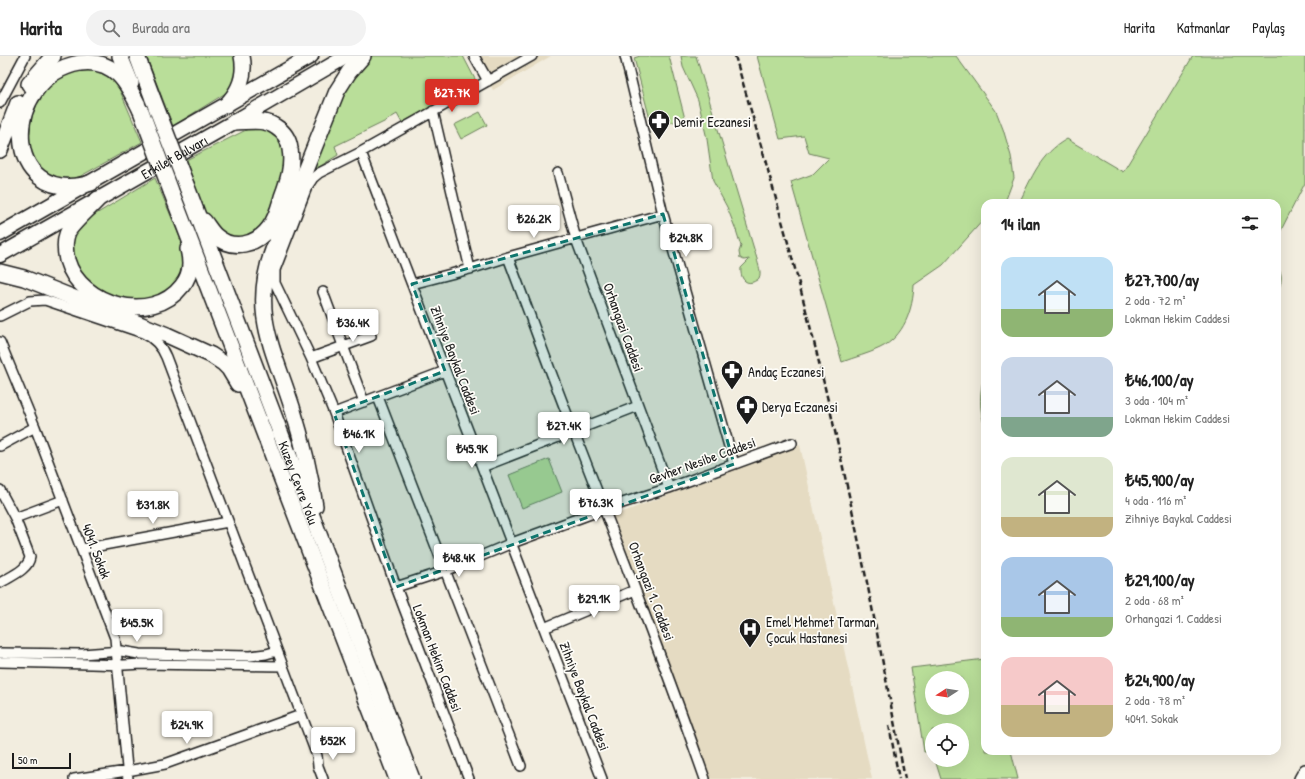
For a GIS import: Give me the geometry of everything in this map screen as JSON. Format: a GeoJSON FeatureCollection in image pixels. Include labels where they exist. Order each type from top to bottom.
{"type":"FeatureCollection","features":[{"type":"Feature","properties":{"kind":"highway"},"geometry":{"type":"LineString","coordinates":[[0,150],[23,92],[33,78],[54,56]]}},
{"type":"Feature","properties":{"kind":"highway"},"geometry":{"type":"LineString","coordinates":[[120,56],[141,111]]}},
{"type":"Feature","properties":{"kind":"highway"},"geometry":{"type":"LineString","coordinates":[[137,56],[143,71]]}},
{"type":"Feature","properties":{"kind":"highway"},"geometry":{"type":"LineString","coordinates":[[140,56],[143,71]]}},
{"type":"Feature","properties":{"kind":"highway"},"geometry":{"type":"LineString","coordinates":[[226,105],[234,96],[242,80],[244,68],[242,56]]}},
{"type":"Feature","properties":{"kind":"highway"},"geometry":{"type":"LineString","coordinates":[[320,538],[314,496],[301,438],[267,331],[263,310],[263,286],[270,258],[337,91],[349,72],[363,56]]}},
{"type":"Feature","properties":{"kind":"highway"},"geometry":{"type":"LineString","coordinates":[[91,183],[69,186],[50,184],[40,178],[29,167],[23,152],[21,130],[24,114],[33,93],[47,78],[62,68],[82,63],[97,63],[110,67],[119,75],[132,93],[141,111]]}},
{"type":"Feature","properties":{"kind":"highway","name":"Kuzey Çevre Yolu"},"geometry":{"type":"LineString","coordinates":[[143,71],[412,779]]}},
{"type":"Feature","properties":{"kind":"highway","name":"Kuzey Çevre Yolu"},"geometry":{"type":"LineString","coordinates":[[141,111],[397,779]]}},
{"type":"Feature","properties":{"kind":"highway"},"geometry":{"type":"LineString","coordinates":[[197,212],[214,235],[225,242],[236,245],[249,243],[260,237],[269,228],[275,216],[289,177],[291,155],[288,140],[281,131],[268,122],[234,122]]}},
{"type":"Feature","properties":{"kind":"highway"},"geometry":{"type":"LineString","coordinates":[[98,199],[69,230],[66,246],[67,259],[72,271],[84,286],[99,298],[118,305],[139,307],[154,304],[172,296],[184,283],[189,272],[190,263],[180,214]]}},
{"type":"Feature","properties":{"kind":"highway"},"geometry":{"type":"LineString","coordinates":[[0,272],[24,278],[167,335],[217,359],[229,369],[238,383],[268,460],[285,488]]}},
{"type":"Feature","properties":{"kind":"main road","name":"Erkilet Bulvarı"},"geometry":{"type":"LineString","coordinates":[[0,234],[311,56]]}},
{"type":"Feature","properties":{"kind":"main road","name":"Erkilet Bulvarı"},"geometry":{"type":"LineString","coordinates":[[0,255],[347,56]]}},
{"type":"Feature","properties":{"kind":"street"},"geometry":{"type":"LineString","coordinates":[[0,103],[25,56]]}},
{"type":"Feature","properties":{"kind":"street"},"geometry":{"type":"LineString","coordinates":[[474,56],[488,81]]}},
{"type":"Feature","properties":{"kind":"street","name":"Lokman Hekim Caddesi"},"geometry":{"type":"LineString","coordinates":[[469,779],[396,587],[334,413],[311,358],[275,283],[275,270],[310,182],[319,173],[361,152],[532,56]]}},
{"type":"Feature","properties":{"kind":"street"},"geometry":{"type":"LineString","coordinates":[[625,56],[662,214],[734,464]]}},
{"type":"Feature","properties":{"kind":"street"},"geometry":{"type":"LineString","coordinates":[[433,111],[470,269]]}},
{"type":"Feature","properties":{"kind":"street","name":"Zihniye Baykal Caddesi"},"geometry":{"type":"LineString","coordinates":[[361,152],[602,779]]}},
{"type":"Feature","properties":{"kind":"street","name":"Orhangazi Caddesi"},"geometry":{"type":"LineString","coordinates":[[558,173],[576,239],[669,488]]}},
{"type":"Feature","properties":{"kind":"street"},"geometry":{"type":"LineString","coordinates":[[412,284],[662,214]]}},
{"type":"Feature","properties":{"kind":"street","name":"Orhangazi 1. Caddesi"},"geometry":{"type":"LineString","coordinates":[[508,257],[673,689],[705,779]]}},
{"type":"Feature","properties":{"kind":"street"},"geometry":{"type":"LineString","coordinates":[[323,292],[364,402]]}},
{"type":"Feature","properties":{"kind":"street"},"geometry":{"type":"LineString","coordinates":[[0,316],[30,301],[45,300],[143,333],[152,338],[160,346],[166,357],[317,756],[323,764],[329,779]]}},
{"type":"Feature","properties":{"kind":"street"},"geometry":{"type":"LineString","coordinates":[[311,358],[370,336]]}},
{"type":"Feature","properties":{"kind":"street","name":"4041. Sokak"},"geometry":{"type":"LineString","coordinates":[[0,342],[35,427],[115,638],[128,775]]}},
{"type":"Feature","properties":{"kind":"street"},"geometry":{"type":"LineString","coordinates":[[334,413],[445,371]]}},
{"type":"Feature","properties":{"kind":"street"},"geometry":{"type":"LineString","coordinates":[[378,397],[521,766]]}},
{"type":"Feature","properties":{"kind":"street"},"geometry":{"type":"LineString","coordinates":[[482,467],[638,406]]}},
{"type":"Feature","properties":{"kind":"street"},"geometry":{"type":"LineString","coordinates":[[0,446],[35,427]]}},
{"type":"Feature","properties":{"kind":"street","name":"Gevher Nesibe Caddesi"},"geometry":{"type":"LineString","coordinates":[[396,587],[446,571],[512,543],[604,509],[669,488],[792,443]]}},
{"type":"Feature","properties":{"kind":"street"},"geometry":{"type":"LineString","coordinates":[[0,490],[15,518],[30,554],[30,560],[25,567],[0,583]]}},
{"type":"Feature","properties":{"kind":"street"},"geometry":{"type":"LineString","coordinates":[[15,518],[63,500]]}},
{"type":"Feature","properties":{"kind":"street"},"geometry":{"type":"LineString","coordinates":[[82,548],[228,522]]}},
{"type":"Feature","properties":{"kind":"street"},"geometry":{"type":"LineString","coordinates":[[544,628],[635,590]]}},
{"type":"Feature","properties":{"kind":"street"},"geometry":{"type":"LineString","coordinates":[[0,653],[82,654],[126,651],[139,654],[250,656],[277,651]]}},
{"type":"Feature","properties":{"kind":"street"},"geometry":{"type":"LineString","coordinates":[[0,662],[117,665],[283,666]]}},
{"type":"Feature","properties":{"kind":"street"},"geometry":{"type":"LineString","coordinates":[[74,779],[128,775],[165,764],[301,715]]}},
{"type":"Feature","properties":{"kind":"street"},"geometry":{"type":"LineString","coordinates":[[317,756],[318,766],[323,779]]}},
{"type":"Feature","properties":{"kind":"street"},"geometry":{"type":"LineString","coordinates":[[1300,779],[1305,770]]}},
{"type":"Feature","properties":{"kind":"highlighted area"},"geometry":{"type":"Polygon","coordinates":[[[663,214],[734,464],[396,587],[334,413],[445,371],[412,284],[663,214]]]}},
{"type":"Feature","properties":{"kind":"shaded area"},"geometry":{"type":"Polygon","coordinates":[[[475,56],[551,56],[493,90],[475,56]]]}},
{"type":"Feature","properties":{"kind":"shaded area","name":"Emel Mehmet Tarman Çocuk Hastanesi"},"geometry":{"type":"Polygon","coordinates":[[[800,445],[872,779],[706,779],[607,518],[800,445]]]}},
{"type":"Feature","properties":{"kind":"green space"},"geometry":{"type":"Polygon","coordinates":[[[146,56],[238,56],[240,67],[229,91],[173,126],[146,56]]]}},
{"type":"Feature","properties":{"kind":"green space"},"geometry":{"type":"Polygon","coordinates":[[[372,56],[463,56],[476,81],[402,123],[397,114],[335,146],[338,155],[311,172],[341,90],[372,56]]]}},
{"type":"Feature","properties":{"kind":"green space"},"geometry":{"type":"Polygon","coordinates":[[[640,56],[669,56],[685,119],[652,127],[634,58],[640,56]]]}},
{"type":"Feature","properties":{"kind":"green space"},"geometry":{"type":"Polygon","coordinates":[[[681,56],[696,56],[760,268],[759,278],[750,283],[743,279],[741,274],[741,268],[749,259],[744,260],[740,258],[739,252],[741,246],[736,230],[727,207],[713,181],[707,139],[698,100],[683,67],[681,56]]]}},
{"type":"Feature","properties":{"kind":"green space"},"geometry":{"type":"Polygon","coordinates":[[[757,56],[956,56],[996,111],[1011,156],[1014,178],[1006,199],[981,199],[981,222],[943,265],[914,285],[909,313],[901,330],[895,337],[880,348],[842,362],[791,182],[813,174],[829,158],[809,153],[804,136],[780,139],[757,56]]]}},
{"type":"Feature","properties":{"kind":"green space"},"geometry":{"type":"Polygon","coordinates":[[[1193,56],[1305,56],[1305,183],[1281,230],[1281,199],[1021,199],[1043,159],[1067,139],[1123,172],[1193,56]]]}},
{"type":"Feature","properties":{"kind":"green space"},"geometry":{"type":"Polygon","coordinates":[[[92,67],[115,79],[142,142],[79,177],[67,181],[35,169],[25,120],[52,79],[92,67]]]}},
{"type":"Feature","properties":{"kind":"green space"},"geometry":{"type":"Polygon","coordinates":[[[480,112],[487,125],[461,139],[454,125],[480,112]]]}},
{"type":"Feature","properties":{"kind":"green space"},"geometry":{"type":"Polygon","coordinates":[[[254,126],[276,132],[288,156],[267,223],[242,241],[217,233],[204,211],[186,160],[254,126]]]}},
{"type":"Feature","properties":{"kind":"green space"},"geometry":{"type":"Polygon","coordinates":[[[155,178],[184,247],[185,253],[180,282],[150,301],[110,299],[76,270],[71,240],[83,222],[155,178]]]}},
{"type":"Feature","properties":{"kind":"green space"},"geometry":{"type":"Polygon","coordinates":[[[549,459],[562,492],[522,508],[509,475],[549,459]]]}},
{"type":"Feature","properties":{"kind":"green space"},"geometry":{"type":"Polygon","coordinates":[[[981,659],[981,755],[1012,755],[1018,779],[941,779],[937,767],[969,767],[969,723],[925,723],[925,752],[911,668],[981,659]]]}},
{"type":"Feature","properties":{"kind":"railway"},"geometry":{"type":"LineString","coordinates":[[735,56],[764,155],[823,379],[860,550],[905,779]]}},
{"type":"Feature","properties":{"kind":"railway"},"geometry":{"type":"LineString","coordinates":[[889,725],[899,779]]}},
{"type":"Feature","properties":{"kind":"place","name":"Demir Eczanesi"},"geometry":{"type":"Point","coordinates":[659,140]}},
{"type":"Feature","properties":{"kind":"place","name":"Andaç Eczanesi"},"geometry":{"type":"Point","coordinates":[732,390]}},
{"type":"Feature","properties":{"kind":"place","name":"Derya Eczanesi"},"geometry":{"type":"Point","coordinates":[747,426]}},
{"type":"Feature","properties":{"kind":"place","name":"Emel Mehmet Tarman Çocuk Hastanesi"},"geometry":{"type":"Point","coordinates":[750,648]}}]}
